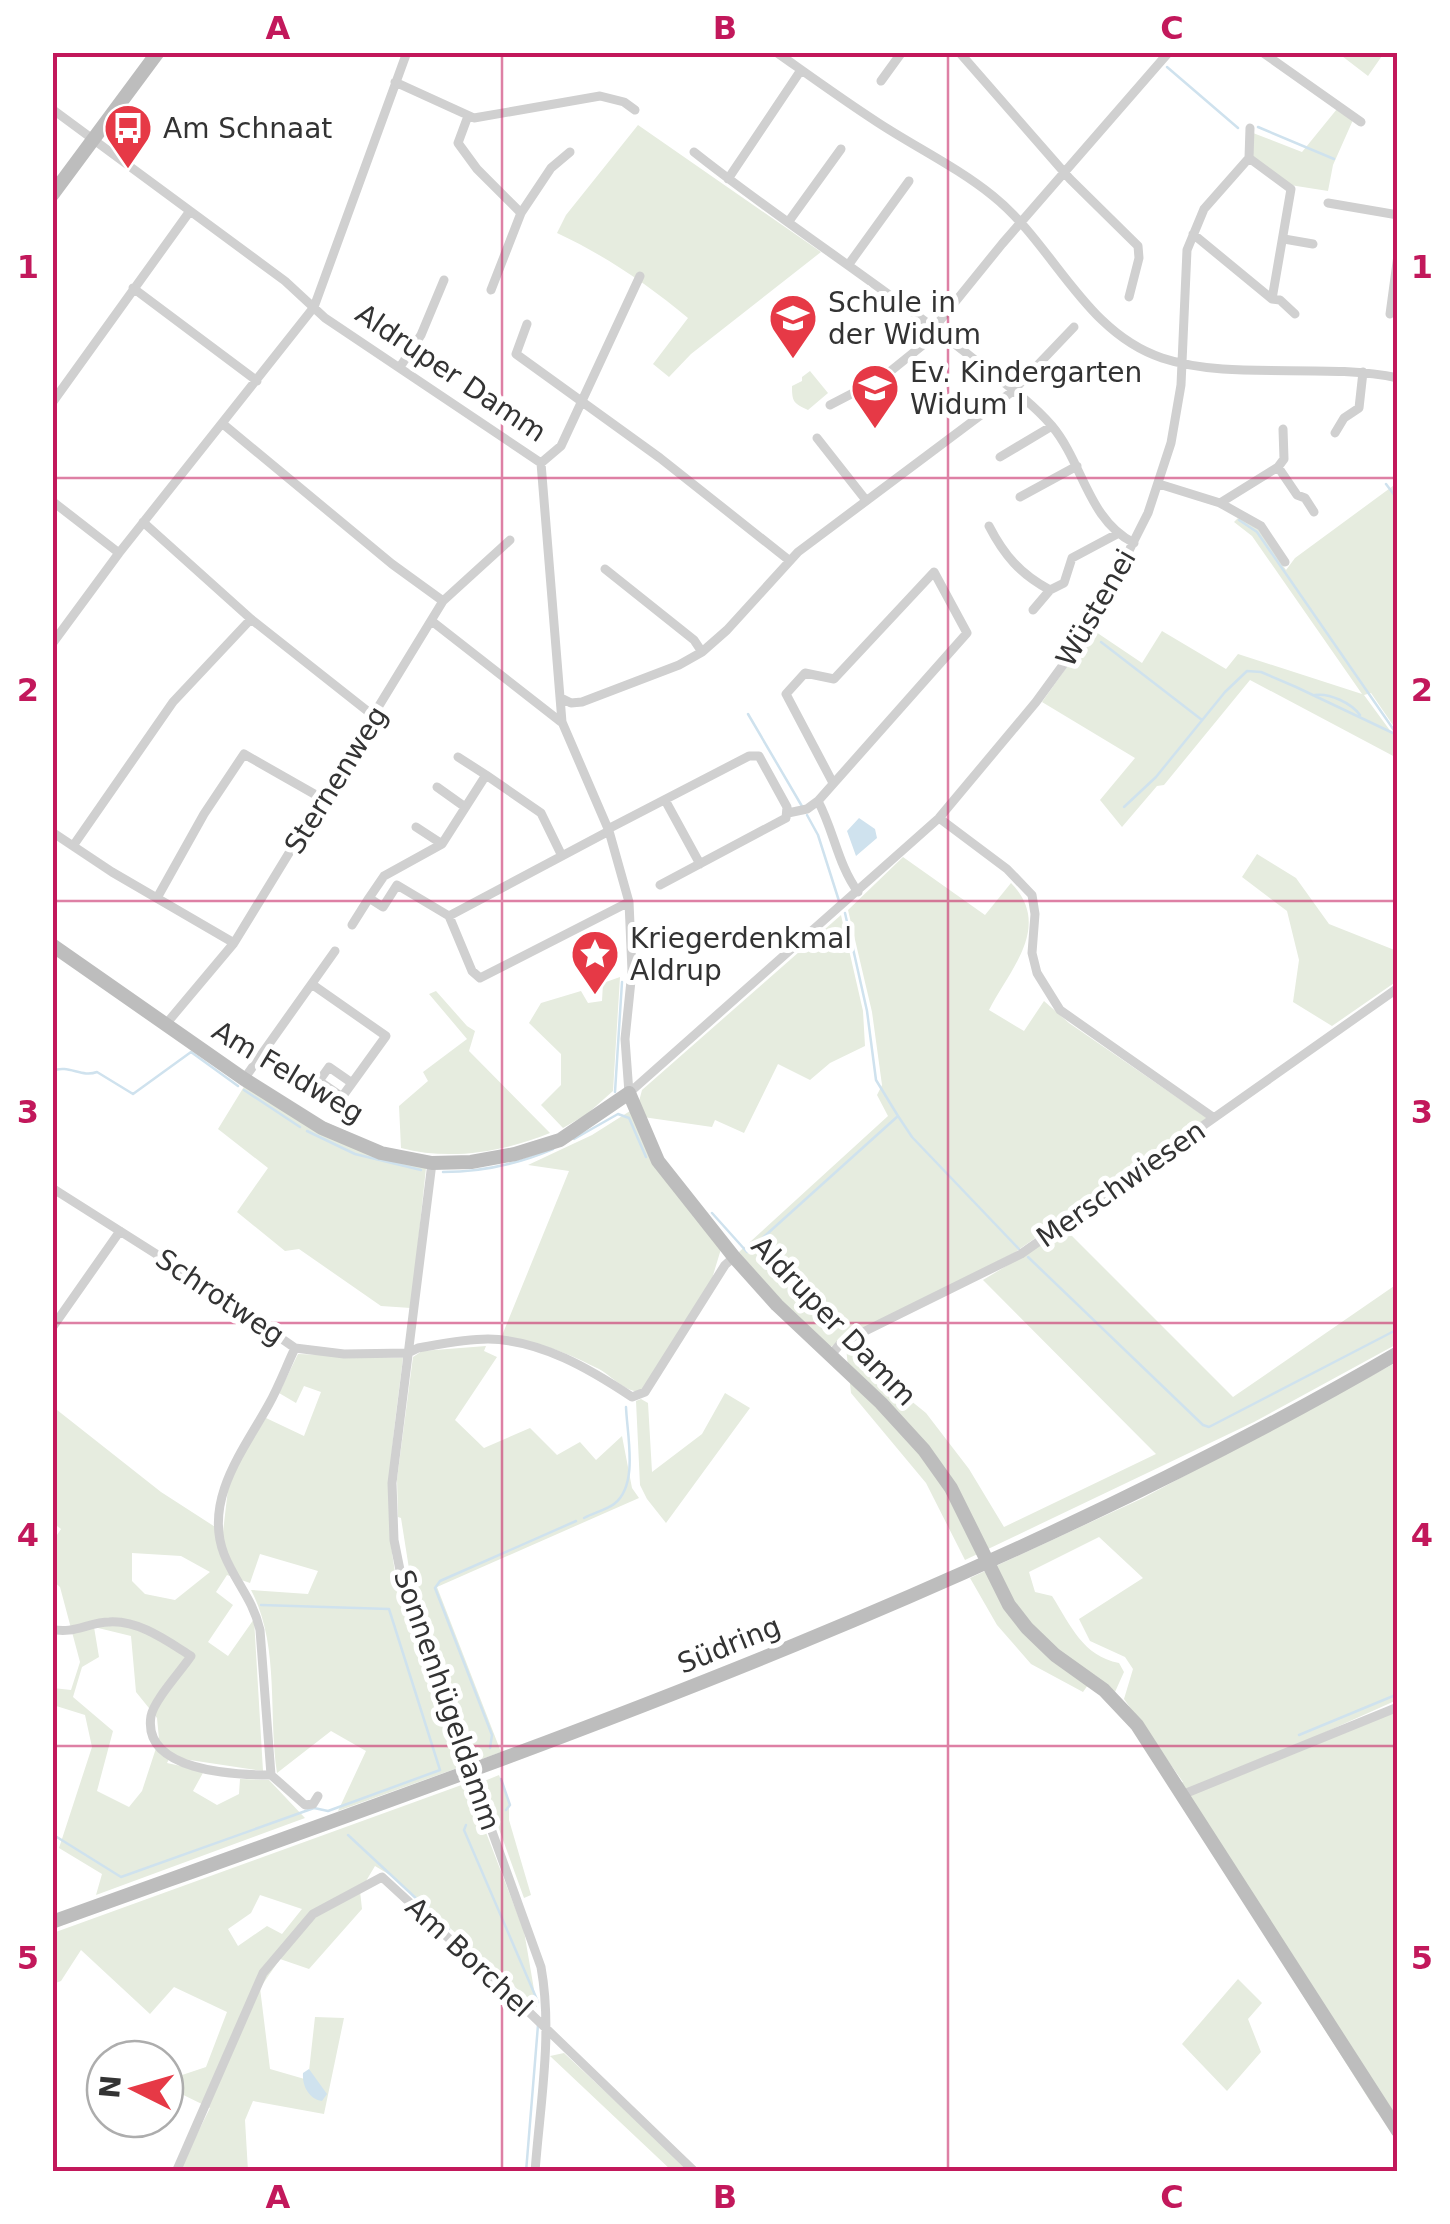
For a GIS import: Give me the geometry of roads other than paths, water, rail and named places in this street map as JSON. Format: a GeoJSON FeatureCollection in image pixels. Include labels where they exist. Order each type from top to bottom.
{"type":"FeatureCollection","features":[{"type":"Feature","properties":{"kind":"street"},"geometry":{"type":"LineString","coordinates":[[52,195],[158,52]]}},
{"type":"Feature","properties":{"kind":"street"},"geometry":{"type":"LineString","coordinates":[[52,644],[118,553],[314,307],[407,52]]}},
{"type":"Feature","properties":{"kind":"street"},"geometry":{"type":"LineString","coordinates":[[776,52],[877,122],[974,182],[1020,222],[1106,324],[1136,346],[1183,363],[1363,372],[1398,378]]}},
{"type":"Feature","properties":{"kind":"street"},"geometry":{"type":"LineString","coordinates":[[880,80],[902,52]]}},
{"type":"Feature","properties":{"kind":"street"},"geometry":{"type":"LineString","coordinates":[[959,52],[1138,246],[1129,297]]}},
{"type":"Feature","properties":{"kind":"street"},"geometry":{"type":"LineString","coordinates":[[830,405],[882,378],[937,330],[1020,222],[1169,52]]}},
{"type":"Feature","properties":{"kind":"street"},"geometry":{"type":"LineString","coordinates":[[1262,52],[1361,122]]}},
{"type":"Feature","properties":{"kind":"street"},"geometry":{"type":"LineString","coordinates":[[728,179],[801,70]]}},
{"type":"Feature","properties":{"kind":"street"},"geometry":{"type":"LineString","coordinates":[[396,82],[474,118],[600,96],[624,102],[635,110]]}},
{"type":"Feature","properties":{"kind":"street"},"geometry":{"type":"LineString","coordinates":[[52,109],[314,307]]}},
{"type":"Feature","properties":{"kind":"street"},"geometry":{"type":"LineString","coordinates":[[468,116],[458,144],[521,213]]}},
{"type":"Feature","properties":{"kind":"street"},"geometry":{"type":"LineString","coordinates":[[1250,128],[1249,158],[1204,209],[1194,234],[1295,314]]}},
{"type":"Feature","properties":{"kind":"street"},"geometry":{"type":"LineString","coordinates":[[789,221],[841,149]]}},
{"type":"Feature","properties":{"kind":"street"},"geometry":{"type":"LineString","coordinates":[[491,290],[521,213],[552,168],[570,152]]}},
{"type":"Feature","properties":{"kind":"street"},"geometry":{"type":"LineString","coordinates":[[694,152],[937,330],[1052,426],[1103,518],[1117,534],[1134,543]]}},
{"type":"Feature","properties":{"kind":"street"},"geometry":{"type":"LineString","coordinates":[[1249,158],[1291,189],[1272,299]]}},
{"type":"Feature","properties":{"kind":"street"},"geometry":{"type":"LineString","coordinates":[[849,264],[909,181]]}},
{"type":"Feature","properties":{"kind":"street"},"geometry":{"type":"LineString","coordinates":[[1328,203],[1398,215]]}},
{"type":"Feature","properties":{"kind":"street"},"geometry":{"type":"LineString","coordinates":[[52,402],[190,211]]}},
{"type":"Feature","properties":{"kind":"street","name":"Wüstenei"},"geometry":{"type":"LineString","coordinates":[[629,1093],[939,818],[1068,661],[1090,628],[1160,484],[1177,414],[1187,250],[1194,234]]}},
{"type":"Feature","properties":{"kind":"street"},"geometry":{"type":"LineString","coordinates":[[1284,239],[1313,244]]}},
{"type":"Feature","properties":{"kind":"street"},"geometry":{"type":"LineString","coordinates":[[1390,314],[1398,255]]}},
{"type":"Feature","properties":{"kind":"street"},"geometry":{"type":"LineString","coordinates":[[541,463],[561,446],[640,276]]}},
{"type":"Feature","properties":{"kind":"street"},"geometry":{"type":"LineString","coordinates":[[400,366],[421,335],[444,280]]}},
{"type":"Feature","properties":{"kind":"street"},"geometry":{"type":"LineString","coordinates":[[134,288],[257,380]]}},
{"type":"Feature","properties":{"kind":"street","name":"Aldruper Damm"},"geometry":{"type":"LineString","coordinates":[[314,307],[541,463],[562,722],[608,830],[629,902],[632,954],[625,1039],[629,1093],[658,1161],[776,1304],[924,1450],[951,1488],[1010,1605],[1027,1628],[1054,1655],[1104,1690],[1137,1725],[1398,2131]]}},
{"type":"Feature","properties":{"kind":"street"},"geometry":{"type":"LineString","coordinates":[[527,324],[516,354],[790,561]]}},
{"type":"Feature","properties":{"kind":"street"},"geometry":{"type":"LineString","coordinates":[[560,698],[582,702],[679,665],[702,652],[790,561],[865,499],[1012,391],[1074,326]]}},
{"type":"Feature","properties":{"kind":"street"},"geometry":{"type":"LineString","coordinates":[[1335,432],[1344,418],[1359,408],[1363,372]]}},
{"type":"Feature","properties":{"kind":"street"},"geometry":{"type":"LineString","coordinates":[[223,424],[378,553],[443,601]]}},
{"type":"Feature","properties":{"kind":"street"},"geometry":{"type":"LineString","coordinates":[[1000,457],[1052,426]]}},
{"type":"Feature","properties":{"kind":"street"},"geometry":{"type":"LineString","coordinates":[[1220,503],[1278,468],[1284,459],[1284,429]]}},
{"type":"Feature","properties":{"kind":"street"},"geometry":{"type":"LineString","coordinates":[[817,438],[865,499]]}},
{"type":"Feature","properties":{"kind":"street"},"geometry":{"type":"LineString","coordinates":[[1020,496],[1077,466]]}},
{"type":"Feature","properties":{"kind":"street"},"geometry":{"type":"LineString","coordinates":[[1278,468],[1314,512]]}},
{"type":"Feature","properties":{"kind":"street"},"geometry":{"type":"LineString","coordinates":[[1160,484],[1220,503],[1261,526],[1285,562]]}},
{"type":"Feature","properties":{"kind":"street"},"geometry":{"type":"LineString","coordinates":[[52,501],[118,553]]}},
{"type":"Feature","properties":{"kind":"street"},"geometry":{"type":"LineString","coordinates":[[143,522],[251,619],[374,717]]}},
{"type":"Feature","properties":{"kind":"street"},"geometry":{"type":"LineString","coordinates":[[989,526],[1006,558],[1018,565],[1025,577],[1050,590]]}},
{"type":"Feature","properties":{"kind":"street"},"geometry":{"type":"LineString","coordinates":[[1033,610],[1050,590],[1064,583],[1072,558],[1117,534]]}},
{"type":"Feature","properties":{"kind":"street","name":"Sternenweg"},"geometry":{"type":"LineString","coordinates":[[166,1024],[234,944],[443,601],[510,540]]}},
{"type":"Feature","properties":{"kind":"street"},"geometry":{"type":"LineString","coordinates":[[605,569],[694,640],[702,652]]}},
{"type":"Feature","properties":{"kind":"street"},"geometry":{"type":"LineString","coordinates":[[788,813],[804,810],[818,801],[967,634],[934,572],[834,680],[805,673],[786,694],[833,783]]}},
{"type":"Feature","properties":{"kind":"street"},"geometry":{"type":"LineString","coordinates":[[72,846],[173,702],[251,619]]}},
{"type":"Feature","properties":{"kind":"street"},"geometry":{"type":"LineString","coordinates":[[433,622],[562,722]]}},
{"type":"Feature","properties":{"kind":"street"},"geometry":{"type":"LineString","coordinates":[[157,898],[204,814],[244,754],[323,799]]}},
{"type":"Feature","properties":{"kind":"street"},"geometry":{"type":"LineString","coordinates":[[449,916],[560,854],[756,755],[788,813]]}},
{"type":"Feature","properties":{"kind":"street"},"geometry":{"type":"LineString","coordinates":[[458,757],[541,813],[560,854]]}},
{"type":"Feature","properties":{"kind":"street"},"geometry":{"type":"LineString","coordinates":[[352,925],[384,876],[442,844],[486,774]]}},
{"type":"Feature","properties":{"kind":"street"},"geometry":{"type":"LineString","coordinates":[[437,787],[464,807]]}},
{"type":"Feature","properties":{"kind":"street"},"geometry":{"type":"LineString","coordinates":[[665,800],[700,864]]}},
{"type":"Feature","properties":{"kind":"street"},"geometry":{"type":"LineString","coordinates":[[818,801],[832,828],[845,876],[858,892]]}},
{"type":"Feature","properties":{"kind":"street"},"geometry":{"type":"LineString","coordinates":[[660,885],[786,818],[788,813]]}},
{"type":"Feature","properties":{"kind":"street"},"geometry":{"type":"LineString","coordinates":[[939,818],[1007,869],[1032,895],[1032,953],[1046,993],[1060,1010],[1214,1118]]}},
{"type":"Feature","properties":{"kind":"street"},"geometry":{"type":"LineString","coordinates":[[416,827],[442,844]]}},
{"type":"Feature","properties":{"kind":"street"},"geometry":{"type":"LineString","coordinates":[[52,832],[234,944]]}},
{"type":"Feature","properties":{"kind":"street"},"geometry":{"type":"LineString","coordinates":[[384,876],[449,916],[472,970],[480,978],[629,902]]}},
{"type":"Feature","properties":{"kind":"street"},"geometry":{"type":"LineString","coordinates":[[369,898],[383,907],[397,886]]}},
{"type":"Feature","properties":{"kind":"street","name":"Am Feldweg"},"geometry":{"type":"LineString","coordinates":[[52,945],[244,1079],[322,1128],[381,1154],[432,1163],[486,1159],[560,1140],[629,1093]]}},
{"type":"Feature","properties":{"kind":"street"},"geometry":{"type":"LineString","coordinates":[[244,1079],[335,951]]}},
{"type":"Feature","properties":{"kind":"street"},"geometry":{"type":"LineString","coordinates":[[313,986],[386,1036],[352,1083]]}},
{"type":"Feature","properties":{"kind":"street","name":"Merschwiesen"},"geometry":{"type":"LineString","coordinates":[[830,1356],[841,1344],[1021,1254],[1398,988]]}},
{"type":"Feature","properties":{"kind":"street","name":"Sonnenhügeldamm"},"geometry":{"type":"LineString","coordinates":[[432,1163],[392,1482],[394,1540],[402,1584],[541,1967],[547,2032],[535,2172]]}},
{"type":"Feature","properties":{"kind":"street","name":"Schrotweg"},"geometry":{"type":"LineString","coordinates":[[52,1188],[295,1348],[344,1354],[408,1353],[418,1348],[490,1339],[532,1346],[598,1374],[632,1397],[645,1392],[734,1257]]}},
{"type":"Feature","properties":{"kind":"street"},"geometry":{"type":"LineString","coordinates":[[52,1328],[120,1231]]}},
{"type":"Feature","properties":{"kind":"street"},"geometry":{"type":"LineString","coordinates":[[271,1776],[260,1630],[255,1606],[224,1553],[220,1517],[233,1464],[270,1403],[295,1348]]}},
{"type":"Feature","properties":{"kind":"street","name":"Südring"},"geometry":{"type":"LineString","coordinates":[[52,1922],[557,1740],[821,1635],[1067,1525],[1398,1353]]}},
{"type":"Feature","properties":{"kind":"street"},"geometry":{"type":"LineString","coordinates":[[52,1629],[66,1632],[111,1621],[159,1635],[191,1656],[151,1715],[152,1738],[160,1752],[174,1760],[240,1775],[271,1776],[305,1805],[312,1804],[318,1796]]}},
{"type":"Feature","properties":{"kind":"street"},"geometry":{"type":"LineString","coordinates":[[1184,1794],[1398,1706]]}},
{"type":"Feature","properties":{"kind":"street","name":"Am Borchel"},"geometry":{"type":"LineString","coordinates":[[176,2172],[263,1973],[313,1914],[382,1877],[695,2172]]}},
{"type":"Feature","properties":{"kind":"water"},"geometry":{"type":"Polygon","coordinates":[[[859,818],[875,829],[877,838],[856,856],[847,831],[859,818]]]}},
{"type":"Feature","properties":{"kind":"water"},"geometry":{"type":"Polygon","coordinates":[[[309,2069],[327,2094],[322,2101],[313,2098],[305,2087],[303,2073],[309,2069]]]}},
{"type":"Feature","properties":{"kind":"waterway"},"geometry":{"type":"LineString","coordinates":[[1167,67],[1238,128]]}},
{"type":"Feature","properties":{"kind":"waterway"},"geometry":{"type":"LineString","coordinates":[[1258,127],[1334,159]]}},
{"type":"Feature","properties":{"kind":"waterway"},"geometry":{"type":"LineString","coordinates":[[1386,484],[1398,500]]}},
{"type":"Feature","properties":{"kind":"waterway"},"geometry":{"type":"LineString","coordinates":[[1239,520],[1257,532],[1398,736]]}},
{"type":"Feature","properties":{"kind":"waterway"},"geometry":{"type":"LineString","coordinates":[[1101,642],[1202,720]]}},
{"type":"Feature","properties":{"kind":"waterway"},"geometry":{"type":"LineString","coordinates":[[1124,807],[1156,777],[1225,692],[1247,671],[1261,672],[1395,734]]}},
{"type":"Feature","properties":{"kind":"waterway"},"geometry":{"type":"LineString","coordinates":[[1315,695],[1340,700],[1360,715]]}},
{"type":"Feature","properties":{"kind":"waterway"},"geometry":{"type":"LineString","coordinates":[[748,714],[803,808]]}},
{"type":"Feature","properties":{"kind":"waterway"},"geometry":{"type":"LineString","coordinates":[[807,815],[818,835],[839,901]]}},
{"type":"Feature","properties":{"kind":"waterway"},"geometry":{"type":"LineString","coordinates":[[845,913],[867,1011],[876,1080],[898,1116]]}},
{"type":"Feature","properties":{"kind":"waterway"},"geometry":{"type":"LineString","coordinates":[[615,1092],[622,982]]}},
{"type":"Feature","properties":{"kind":"waterway"},"geometry":{"type":"LineString","coordinates":[[52,1071],[97,1072],[133,1094],[191,1052],[238,1086]]}},
{"type":"Feature","properties":{"kind":"waterway"},"geometry":{"type":"LineString","coordinates":[[244,1090],[300,1127]]}},
{"type":"Feature","properties":{"kind":"waterway"},"geometry":{"type":"LineString","coordinates":[[574,1139],[618,1114],[629,1118],[646,1157]]}},
{"type":"Feature","properties":{"kind":"waterway"},"geometry":{"type":"LineString","coordinates":[[712,1213],[747,1252],[898,1116],[912,1137],[1019,1249]]}},
{"type":"Feature","properties":{"kind":"waterway"},"geometry":{"type":"LineString","coordinates":[[307,1131],[355,1154],[421,1170]]}},
{"type":"Feature","properties":{"kind":"waterway"},"geometry":{"type":"LineString","coordinates":[[443,1172],[500,1166],[553,1149]]}},
{"type":"Feature","properties":{"kind":"waterway"},"geometry":{"type":"LineString","coordinates":[[1028,1257],[1209,1427],[1398,1329]]}},
{"type":"Feature","properties":{"kind":"waterway"},"geometry":{"type":"LineString","coordinates":[[584,1518],[614,1504],[627,1485],[630,1459],[626,1407]]}},
{"type":"Feature","properties":{"kind":"waterway"},"geometry":{"type":"LineString","coordinates":[[490,1748],[492,1735],[435,1588],[440,1581],[576,1521]]}},
{"type":"Feature","properties":{"kind":"waterway"},"geometry":{"type":"LineString","coordinates":[[52,1834],[121,1877],[314,1808],[328,1811],[440,1770],[389,1609],[261,1605]]}},
{"type":"Feature","properties":{"kind":"waterway"},"geometry":{"type":"LineString","coordinates":[[1299,1735],[1398,1694]]}},
{"type":"Feature","properties":{"kind":"waterway"},"geometry":{"type":"LineString","coordinates":[[501,1779],[510,1805],[506,1810]]}},
{"type":"Feature","properties":{"kind":"waterway"},"geometry":{"type":"LineString","coordinates":[[466,1825],[464,1830],[538,2002]]}},
{"type":"Feature","properties":{"kind":"waterway"},"geometry":{"type":"LineString","coordinates":[[348,1835],[449,1929]]}},
{"type":"Feature","properties":{"kind":"waterway"},"geometry":{"type":"LineString","coordinates":[[457,1937],[532,2006]]}},
{"type":"Feature","properties":{"kind":"waterway"},"geometry":{"type":"LineString","coordinates":[[526,2172],[538,2025]]}},
{"type":"Feature","properties":{"kind":"place","name":"Am Schnaat"},"geometry":{"type":"Point","coordinates":[128,170]}},
{"type":"Feature","properties":{"kind":"place","name":"Schule in der Widum"},"geometry":{"type":"Point","coordinates":[793,360]}},
{"type":"Feature","properties":{"kind":"place","name":"Ev. Kindergarten Widum I"},"geometry":{"type":"Point","coordinates":[875,430]}},
{"type":"Feature","properties":{"kind":"place","name":"Kriegerdenkmal Aldrup"},"geometry":{"type":"Point","coordinates":[595,996]}}]}
